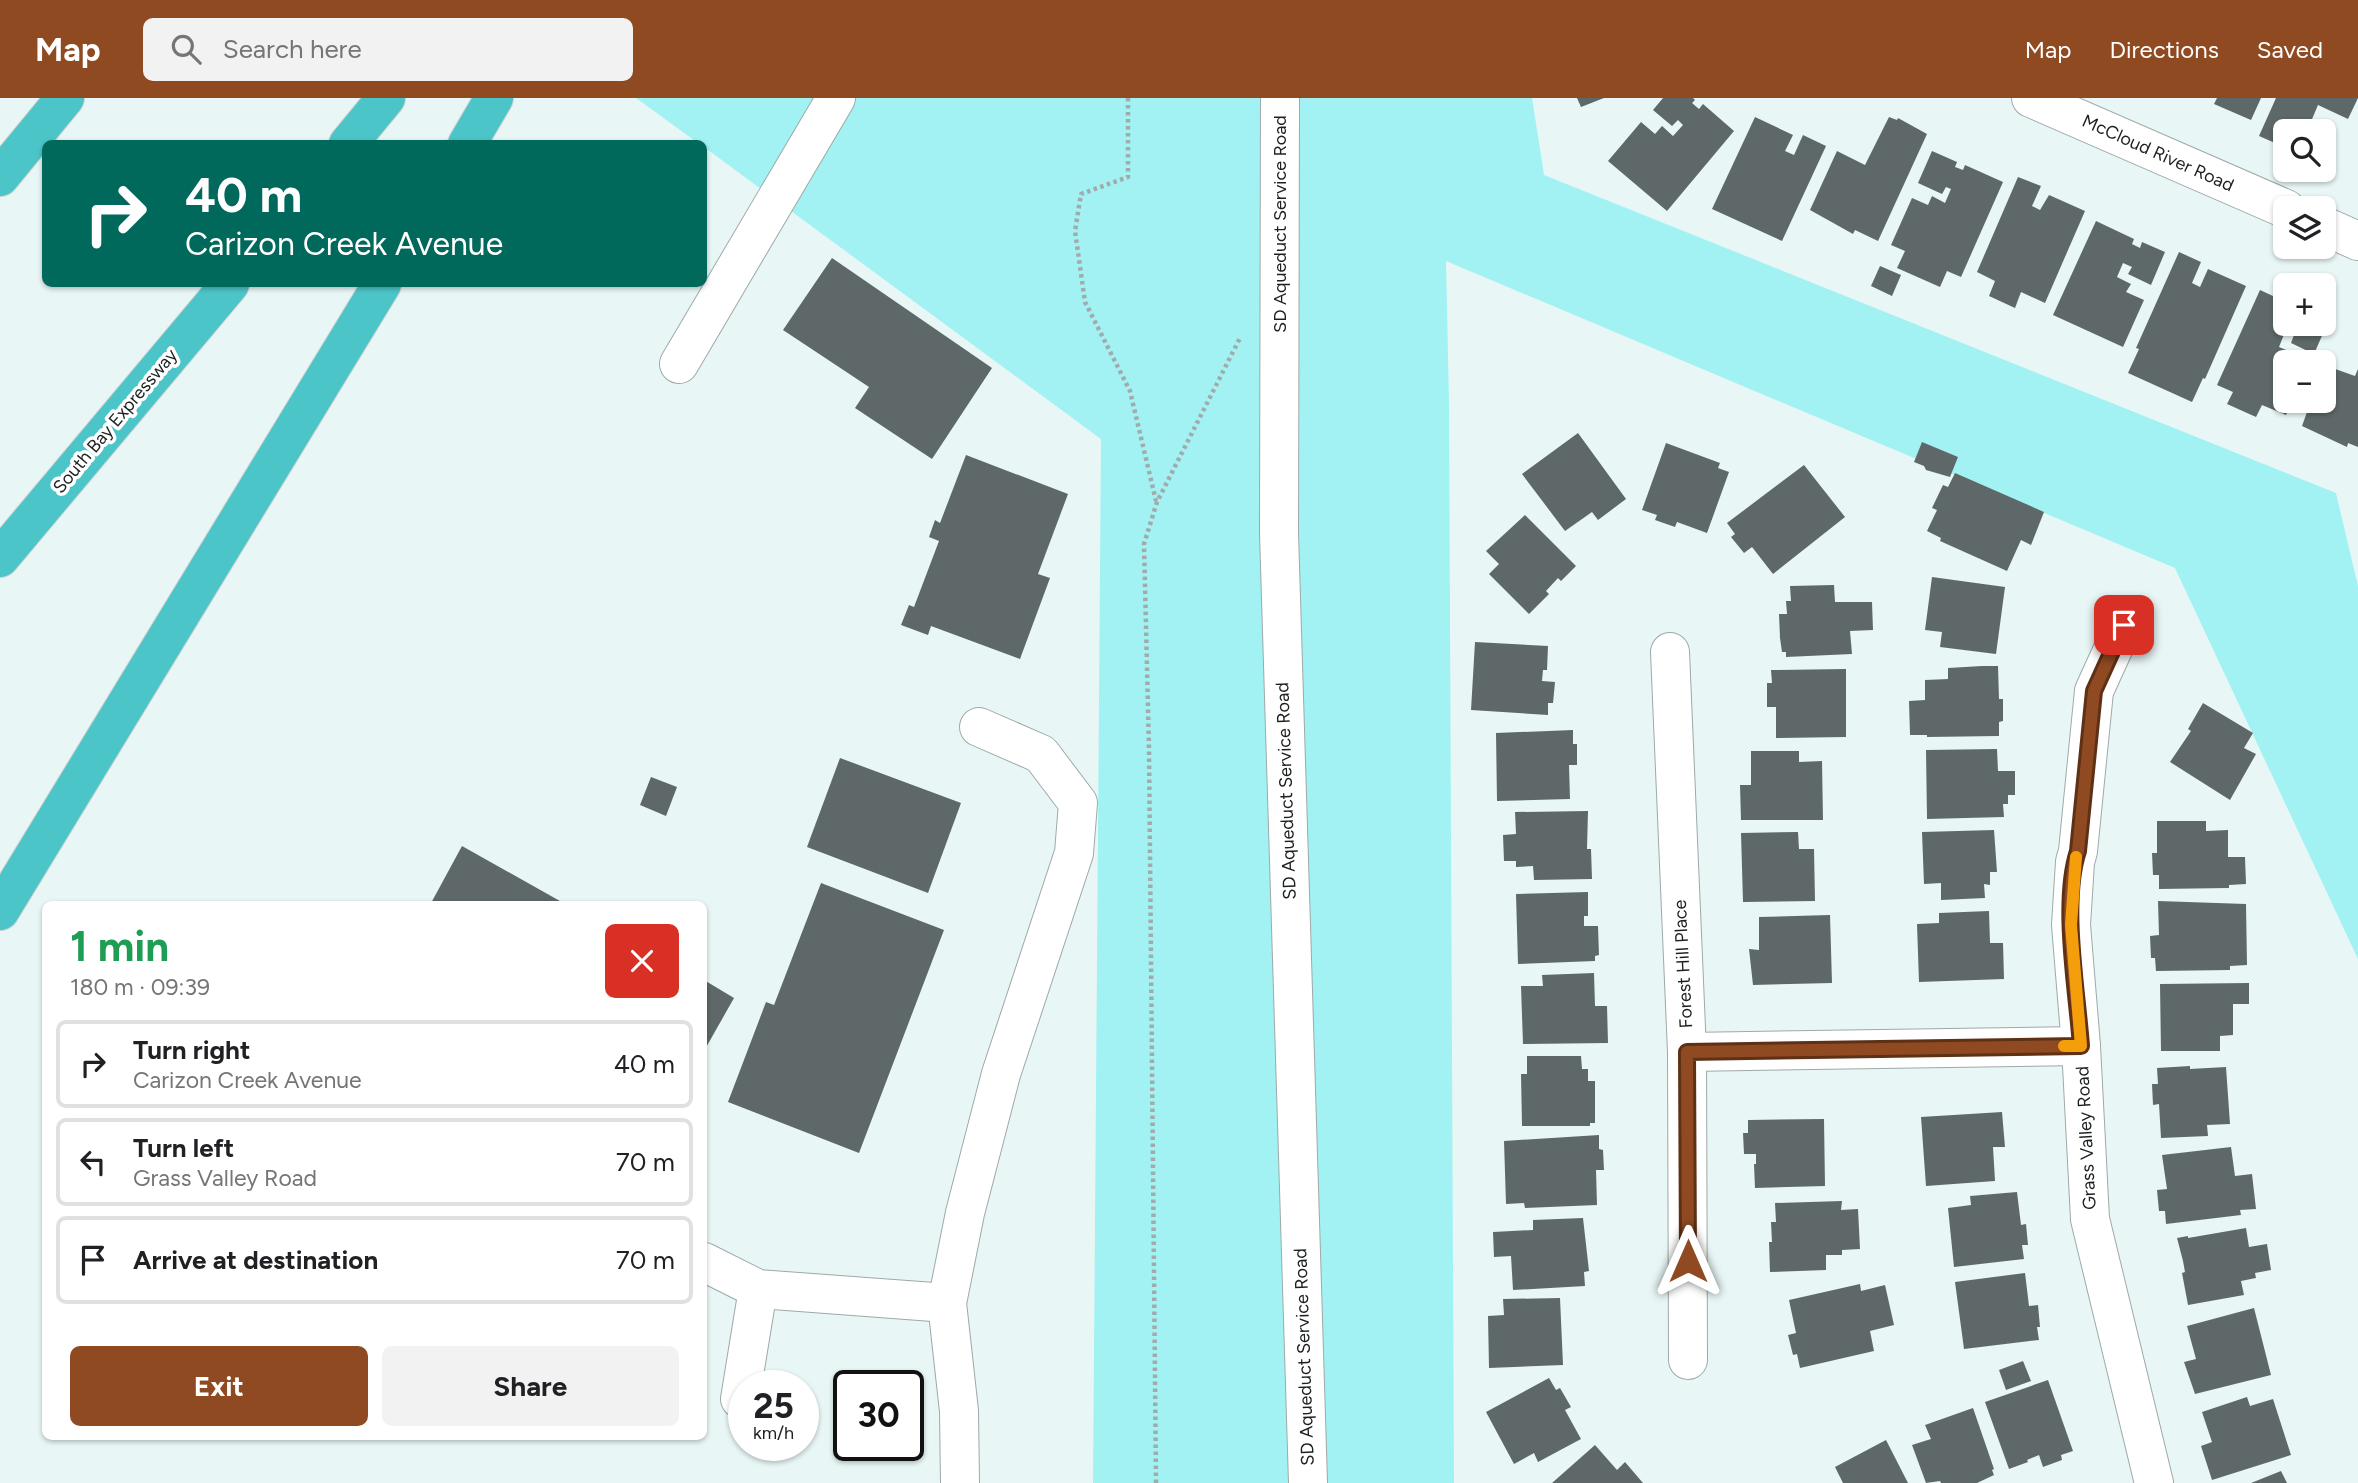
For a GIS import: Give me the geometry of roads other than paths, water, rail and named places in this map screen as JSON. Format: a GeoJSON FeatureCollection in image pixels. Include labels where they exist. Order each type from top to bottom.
{"type":"FeatureCollection","features":[{"type":"Feature","properties":{"kind":"highway"},"geometry":{"type":"LineString","coordinates":[[0,177],[65,98]]}},
{"type":"Feature","properties":{"kind":"highway"},"geometry":{"type":"LineString","coordinates":[[351,140],[386,98]]}},
{"type":"Feature","properties":{"kind":"highway"},"geometry":{"type":"LineString","coordinates":[[469,140],[494,98]]}},
{"type":"Feature","properties":{"kind":"highway","name":"South Bay Expressway"},"geometry":{"type":"LineString","coordinates":[[0,558],[227,287]]}},
{"type":"Feature","properties":{"kind":"highway"},"geometry":{"type":"LineString","coordinates":[[0,911],[380,287]]}},
{"type":"Feature","properties":{"kind":"street"},"geometry":{"type":"LineString","coordinates":[[679,364],[836,98]]}},
{"type":"Feature","properties":{"kind":"street","name":"SD Aqueduct Service Road"},"geometry":{"type":"LineString","coordinates":[[1280,98],[1279,533],[1308,1483]]}},
{"type":"Feature","properties":{"kind":"street","name":"McCloud River Road"},"geometry":{"type":"LineString","coordinates":[[2031,98],[2273,203]]}},
{"type":"Feature","properties":{"kind":"street"},"geometry":{"type":"LineString","coordinates":[[2336,231],[2358,241]]}},
{"type":"Feature","properties":{"kind":"street","name":"Grass Valley Road"},"geometry":{"type":"LineString","coordinates":[[2124,625],[2094,691],[2075,862],[2071,925],[2081,1046],[2090,1219],[2154,1483]]}},
{"type":"Feature","properties":{"kind":"street","name":"Forest Hill Place"},"geometry":{"type":"LineString","coordinates":[[1670,652],[1687,1052],[1688,1360]]}},
{"type":"Feature","properties":{"kind":"street"},"geometry":{"type":"LineString","coordinates":[[960,1483],[959,1411],[947,1303],[965,1213],[1001,1074],[1073,853],[1078,803],[1041,754],[979,727]]}},
{"type":"Feature","properties":{"kind":"street"},"geometry":{"type":"LineString","coordinates":[[1687,1052],[2081,1046]]}},
{"type":"Feature","properties":{"kind":"street"},"geometry":{"type":"LineString","coordinates":[[707,1264],[758,1289],[947,1303]]}},
{"type":"Feature","properties":{"kind":"street"},"geometry":{"type":"LineString","coordinates":[[745,1370],[758,1289]]}}]}
